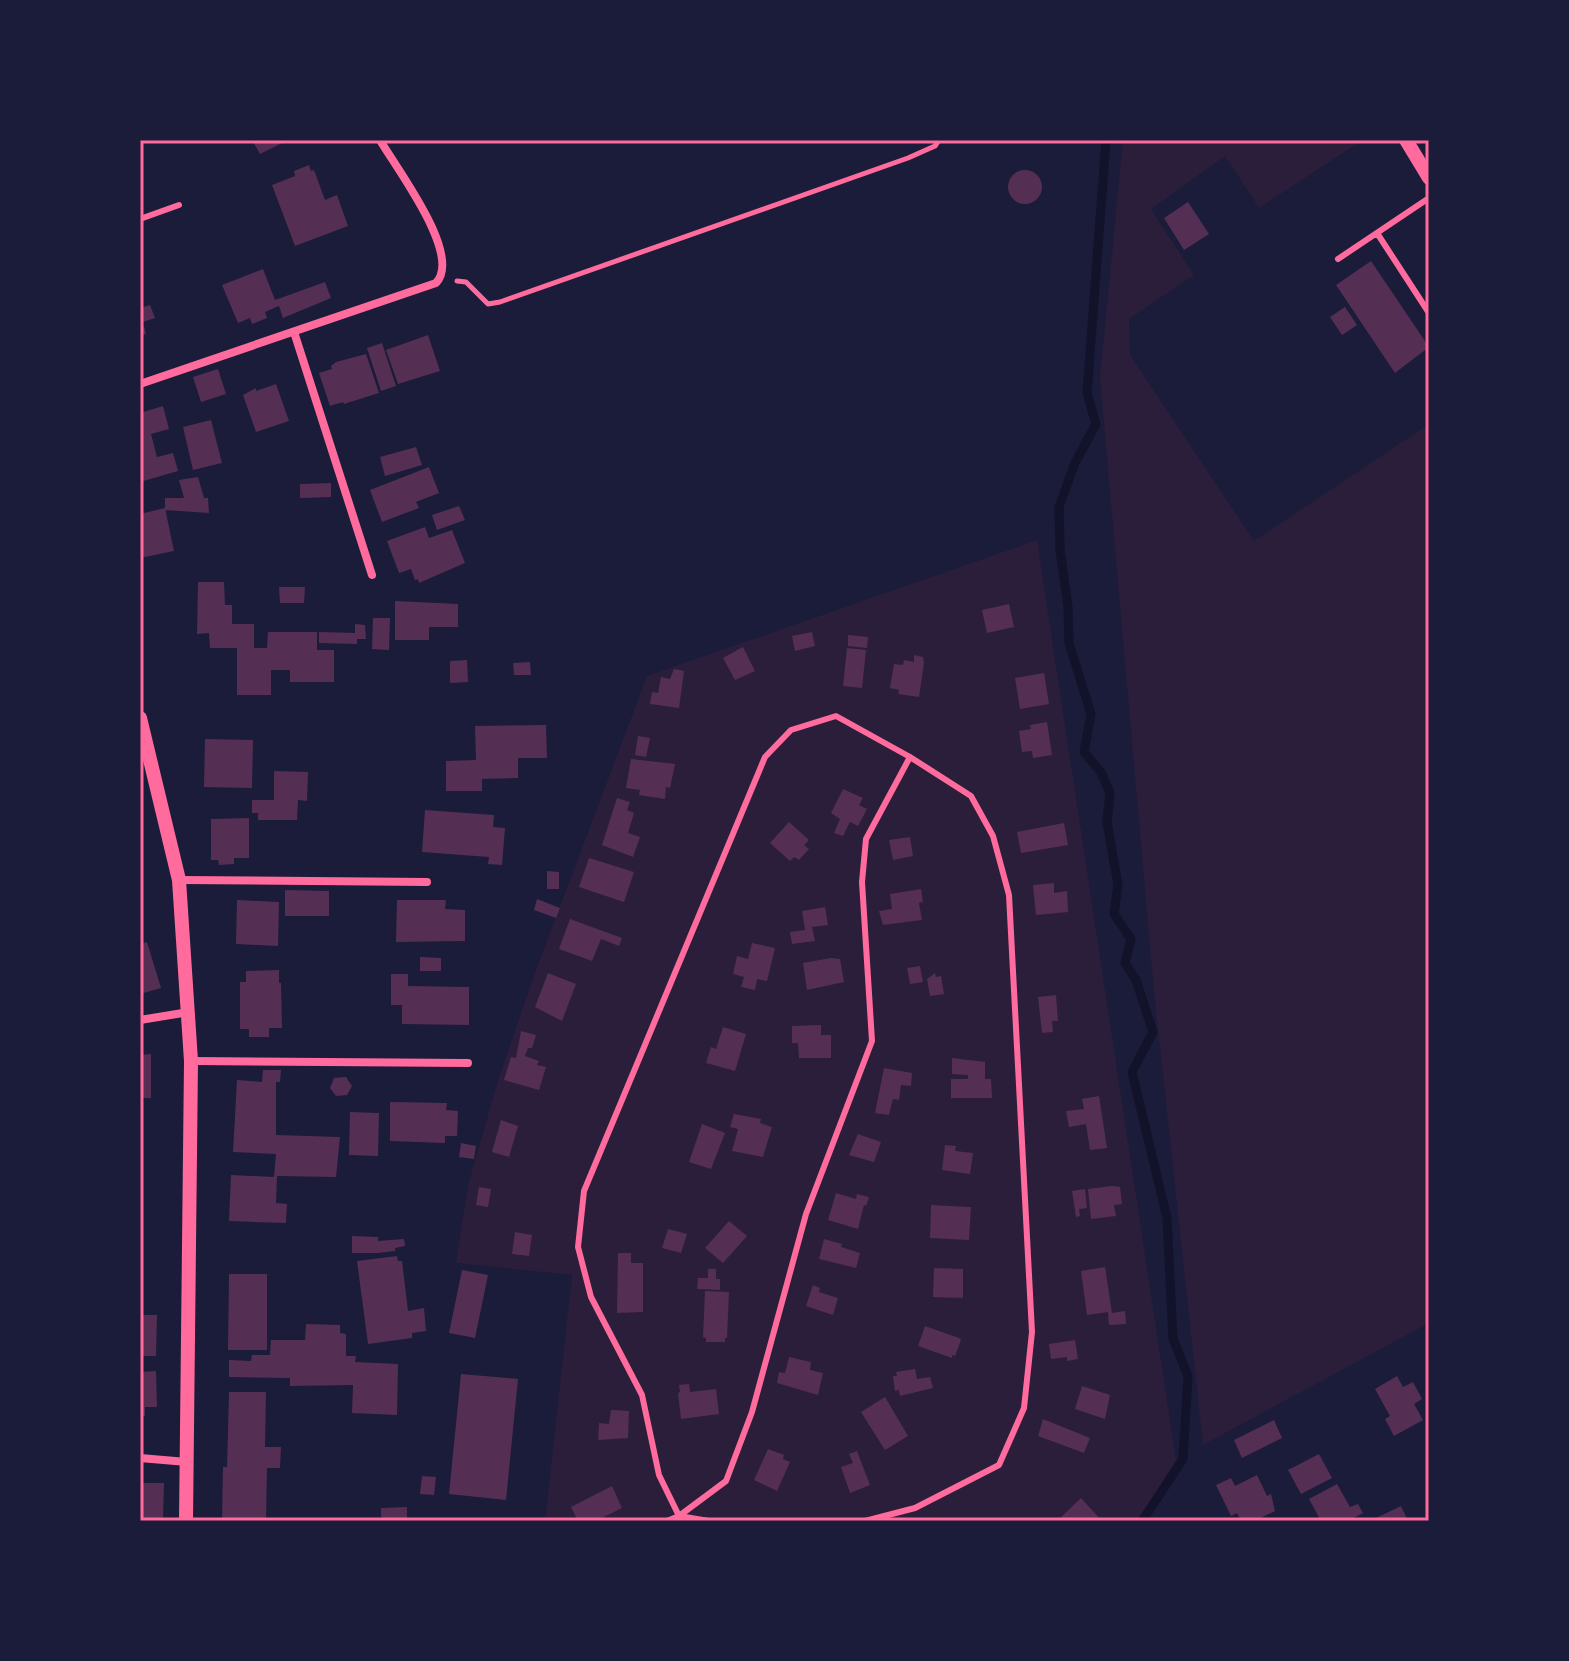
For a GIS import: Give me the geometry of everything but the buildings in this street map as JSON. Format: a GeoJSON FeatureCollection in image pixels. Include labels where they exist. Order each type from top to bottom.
{"type":"FeatureCollection","features":[{"type":"Feature","properties":{"kind":"street"},"geometry":{"type":"LineString","coordinates":[[140,384],[436,283],[443,272],[444,260],[439,238],[380,140]]}},
{"type":"Feature","properties":{"kind":"street"},"geometry":{"type":"LineString","coordinates":[[1406,140],[1429,178]]}},
{"type":"Feature","properties":{"kind":"street"},"geometry":{"type":"LineString","coordinates":[[294,332],[372,575]]}},
{"type":"Feature","properties":{"kind":"street"},"geometry":{"type":"LineString","coordinates":[[140,718],[179,880],[189,1012],[186,1521]]}},
{"type":"Feature","properties":{"kind":"street"},"geometry":{"type":"LineString","coordinates":[[179,880],[427,882]]}},
{"type":"Feature","properties":{"kind":"street"},"geometry":{"type":"LineString","coordinates":[[140,1020],[189,1012]]}},
{"type":"Feature","properties":{"kind":"street"},"geometry":{"type":"LineString","coordinates":[[191,1061],[468,1063]]}},
{"type":"Feature","properties":{"kind":"street"},"geometry":{"type":"LineString","coordinates":[[140,1458],[188,1462]]}},
{"type":"Feature","properties":{"kind":"lane"},"geometry":{"type":"LineString","coordinates":[[1338,259],[1429,198]]}},
{"type":"Feature","properties":{"kind":"lane"},"geometry":{"type":"LineString","coordinates":[[140,219],[179,205]]}},
{"type":"Feature","properties":{"kind":"lane"},"geometry":{"type":"LineString","coordinates":[[1377,233],[1429,313]]}},
{"type":"Feature","properties":{"kind":"lane"},"geometry":{"type":"LineString","coordinates":[[679,1516],[659,1475],[642,1395],[591,1297],[578,1247],[584,1191],[765,757],[791,730],[836,716],[910,757],[971,796],[993,836],[1009,895],[1032,1332],[1024,1408],[999,1465],[915,1508],[865,1521]]}},
{"type":"Feature","properties":{"kind":"lane"},"geometry":{"type":"LineString","coordinates":[[667,1521],[679,1516],[726,1481],[752,1412],[806,1214],[872,1041],[862,882],[866,839],[910,757]]}},
{"type":"Feature","properties":{"kind":"lane"},"geometry":{"type":"LineString","coordinates":[[679,1516],[709,1521]]}},
{"type":"Feature","properties":{"kind":"path"},"geometry":{"type":"LineString","coordinates":[[436,283],[466,282],[484,302],[500,302],[908,158],[935,146],[939,140]]}},
{"type":"Feature","properties":{"kind":"shaded area"},"geometry":{"type":"Polygon","coordinates":[[[1123,140],[1357,140],[1358,143],[1259,208],[1225,156],[1151,209],[1194,275],[1129,319],[1130,355],[1254,541],[1429,424],[1429,1323],[1203,1445],[1154,992],[1100,378],[1123,140]]]}},
{"type":"Feature","properties":{"kind":"shaded area"},"geometry":{"type":"Polygon","coordinates":[[[1037,540],[1176,1460],[1139,1521],[545,1521],[572,1275],[456,1263],[468,1185],[499,1077],[647,676],[1037,540]]]}},
{"type":"Feature","properties":{"kind":"waterway"},"geometry":{"type":"LineString","coordinates":[[1106,140],[1087,393],[1096,424],[1075,463],[1059,507],[1060,550],[1068,607],[1069,643],[1091,714],[1084,752],[1101,772],[1110,793],[1107,822],[1118,885],[1114,914],[1131,939],[1125,963],[1136,980],[1153,1032],[1132,1072],[1167,1218],[1173,1339],[1188,1376],[1183,1459],[1142,1521]]}}]}
